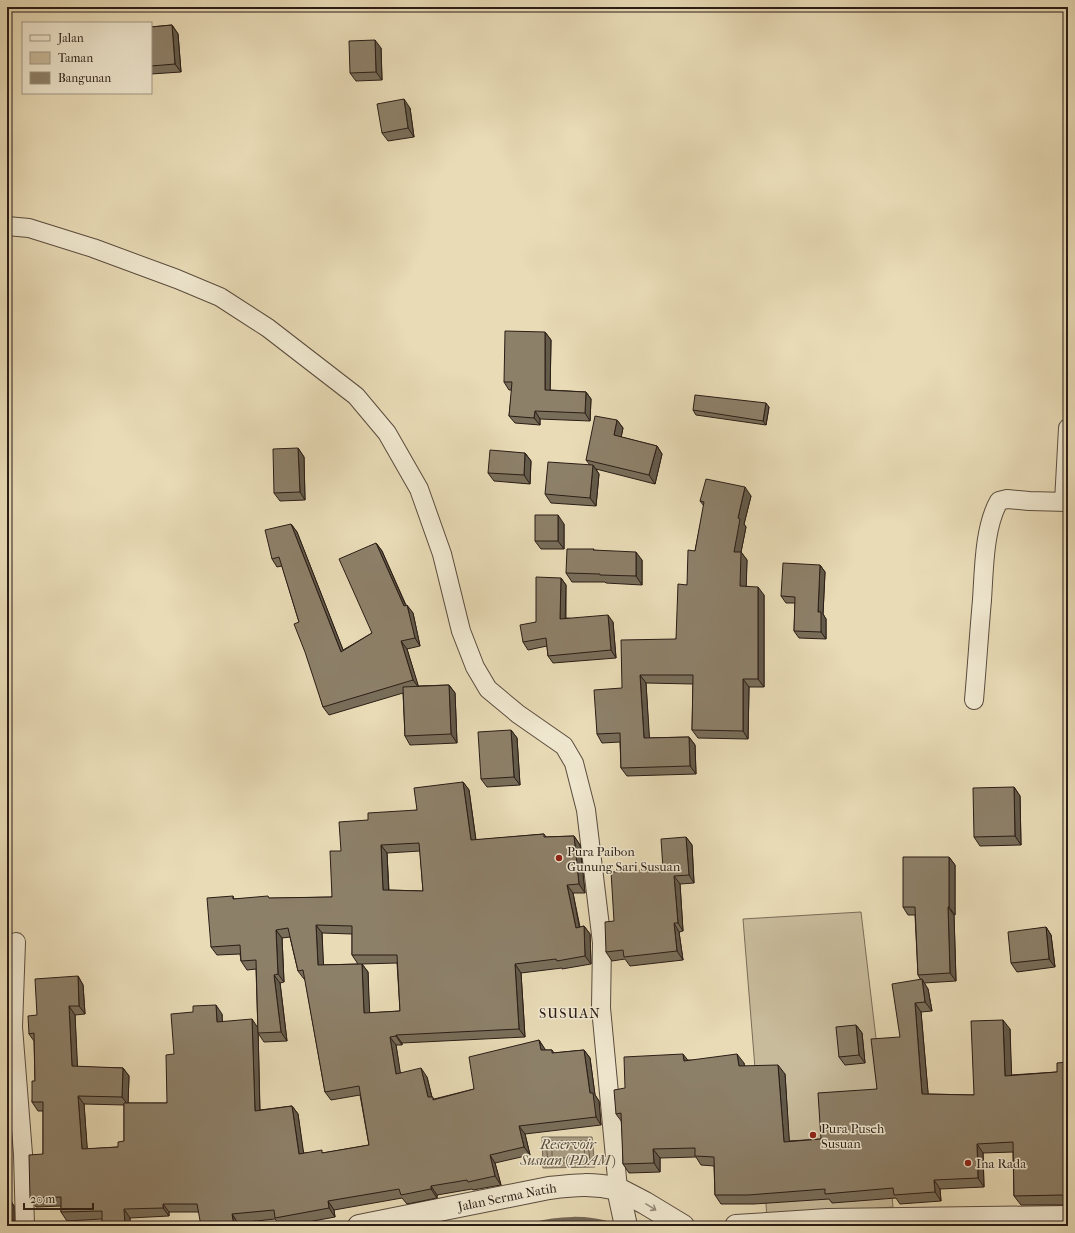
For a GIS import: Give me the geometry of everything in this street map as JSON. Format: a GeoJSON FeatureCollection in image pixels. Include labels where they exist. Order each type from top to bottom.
{"type":"FeatureCollection","features":[{"type":"Feature","properties":{"kind":"street"},"geometry":{"type":"LineString","coordinates":[[7,226],[29,228],[93,248],[177,279],[220,297],[268,328],[356,396],[387,433],[419,489],[442,554],[461,631],[475,667],[488,689],[518,714],[564,746],[574,763],[586,810],[602,943],[601,1008],[618,1189],[626,1226]]}},
{"type":"Feature","properties":{"kind":"street"},"geometry":{"type":"LineString","coordinates":[[974,700],[985,558],[990,524],[994,510],[999,501],[1007,499],[1066,502],[1068,428]]}},
{"type":"Feature","properties":{"kind":"street"},"geometry":{"type":"LineString","coordinates":[[16,942],[14,1027],[23,1154],[25,1226]]}},
{"type":"Feature","properties":{"kind":"street","name":"Jalan Serma Natih"},"geometry":{"type":"LineString","coordinates":[[359,1226],[549,1188],[578,1184],[599,1185],[618,1189],[683,1226]]}},
{"type":"Feature","properties":{"kind":"street"},"geometry":{"type":"LineString","coordinates":[[736,1226],[828,1220],[1068,1217]]}},
{"type":"Feature","properties":{"kind":"green space"},"geometry":{"type":"Polygon","coordinates":[[[861,912],[882,1089],[893,1207],[767,1217],[743,919],[861,912]]]}},
{"type":"Feature","properties":{"kind":"water","name":"Reservoir Susuan (PDAM)"},"geometry":{"type":"Polygon","coordinates":[[[542,1137],[592,1137],[595,1167],[543,1168],[542,1137]]]}},
{"type":"Feature","properties":{"kind":"building"},"geometry":{"type":"Polygon","coordinates":[[[172,25],[175,64],[152,66],[152,27],[172,25]]]}},
{"type":"Feature","properties":{"kind":"building"},"geometry":{"type":"Polygon","coordinates":[[[375,40],[376,72],[350,73],[349,41],[375,40]]]}},
{"type":"Feature","properties":{"kind":"building"},"geometry":{"type":"Polygon","coordinates":[[[404,99],[408,128],[382,133],[377,104],[404,99]]]}},
{"type":"Feature","properties":{"kind":"building"},"geometry":{"type":"Polygon","coordinates":[[[505,331],[545,332],[545,390],[586,392],[585,413],[535,411],[534,418],[509,416],[512,382],[504,382],[505,331]]]}},
{"type":"Feature","properties":{"kind":"building"},"geometry":{"type":"Polygon","coordinates":[[[695,395],[766,403],[763,421],[693,410],[695,395]]]}},
{"type":"Feature","properties":{"kind":"building"},"geometry":{"type":"Polygon","coordinates":[[[595,416],[617,420],[614,435],[657,446],[649,475],[586,460],[595,416]]]}},
{"type":"Feature","properties":{"kind":"building"},"geometry":{"type":"Polygon","coordinates":[[[298,448],[300,492],[274,493],[273,449],[298,448]]]}},
{"type":"Feature","properties":{"kind":"building"},"geometry":{"type":"Polygon","coordinates":[[[490,450],[525,453],[524,475],[488,473],[490,450]]]}},
{"type":"Feature","properties":{"kind":"building"},"geometry":{"type":"Polygon","coordinates":[[[548,462],[593,465],[590,498],[545,494],[548,462]]]}},
{"type":"Feature","properties":{"kind":"building"},"geometry":{"type":"Polygon","coordinates":[[[706,479],[745,487],[738,518],[740,519],[734,552],[741,552],[740,586],[758,587],[758,679],[743,679],[743,731],[692,730],[693,675],[640,675],[644,738],[689,737],[690,766],[621,768],[620,733],[597,734],[594,690],[622,688],[621,640],[676,639],[678,584],[687,585],[688,550],[695,551],[704,502],[700,501],[706,479]]]}},
{"type":"Feature","properties":{"kind":"building"},"geometry":{"type":"Polygon","coordinates":[[[535,515],[558,515],[558,541],[535,541],[535,515]]]}},
{"type":"Feature","properties":{"kind":"building"},"geometry":{"type":"Polygon","coordinates":[[[291,524],[341,652],[372,633],[339,559],[376,543],[404,606],[407,605],[415,638],[401,641],[413,680],[323,707],[294,624],[299,622],[279,557],[272,559],[265,530],[291,524]]]}},
{"type":"Feature","properties":{"kind":"building"},"geometry":{"type":"Polygon","coordinates":[[[567,549],[636,552],[636,576],[566,573],[567,549]]]}},
{"type":"Feature","properties":{"kind":"building"},"geometry":{"type":"Polygon","coordinates":[[[783,563],[820,565],[818,612],[821,612],[821,632],[794,631],[795,597],[781,596],[783,563]]]}},
{"type":"Feature","properties":{"kind":"building"},"geometry":{"type":"Polygon","coordinates":[[[536,577],[561,578],[560,619],[608,615],[611,650],[548,656],[546,638],[523,642],[520,625],[536,622],[536,577]]]}},
{"type":"Feature","properties":{"kind":"building"},"geometry":{"type":"Polygon","coordinates":[[[449,685],[451,734],[405,736],[403,687],[449,685]]]}},
{"type":"Feature","properties":{"kind":"building"},"geometry":{"type":"Polygon","coordinates":[[[511,730],[514,777],[481,779],[478,732],[511,730]]]}},
{"type":"Feature","properties":{"kind":"building"},"geometry":{"type":"Polygon","coordinates":[[[463,782],[471,840],[544,834],[544,837],[574,836],[579,884],[567,885],[576,928],[584,926],[585,956],[557,961],[556,959],[515,964],[519,1029],[396,1035],[390,1037],[396,1074],[421,1068],[428,1097],[433,1097],[433,1100],[474,1089],[469,1057],[539,1040],[541,1050],[552,1050],[552,1053],[584,1050],[590,1093],[593,1093],[596,1117],[519,1126],[524,1147],[490,1155],[495,1176],[468,1182],[467,1180],[431,1186],[431,1189],[401,1195],[399,1189],[328,1201],[329,1208],[275,1218],[274,1210],[232,1214],[234,1226],[201,1226],[197,1204],[163,1204],[163,1208],[124,1209],[125,1226],[102,1226],[102,1211],[61,1212],[61,1197],[30,1198],[29,1155],[43,1154],[43,1102],[32,1102],[32,1081],[35,1081],[34,1033],[29,1034],[28,1016],[37,1015],[35,979],[78,976],[79,1006],[69,1006],[72,1066],[123,1068],[122,1097],[78,1096],[82,1149],[118,1147],[118,1142],[124,1141],[124,1103],[167,1103],[166,1055],[174,1054],[171,1014],[193,1012],[193,1006],[216,1005],[217,1022],[252,1019],[255,1111],[292,1106],[299,1154],[322,1150],[322,1153],[369,1145],[359,1086],[325,1092],[303,970],[298,971],[288,928],[276,930],[278,974],[274,975],[281,1032],[258,1033],[256,960],[241,961],[240,945],[211,947],[207,898],[233,896],[233,899],[268,896],[269,898],[332,897],[330,851],[341,851],[339,822],[368,820],[368,813],[417,810],[414,788],[463,782]],[[419,843],[381,845],[383,890],[423,891],[419,843]],[[316,925],[318,965],[362,964],[364,1013],[400,1011],[397,955],[352,955],[352,926],[316,925]]]}},
{"type":"Feature","properties":{"kind":"building"},"geometry":{"type":"Polygon","coordinates":[[[1014,787],[1015,836],[974,837],[973,788],[1014,787]]]}},
{"type":"Feature","properties":{"kind":"building"},"geometry":{"type":"Polygon","coordinates":[[[686,837],[689,875],[674,876],[678,923],[674,923],[677,951],[624,957],[623,950],[606,952],[605,922],[614,921],[611,872],[663,869],[661,839],[686,837]]]}},
{"type":"Feature","properties":{"kind":"building"},"geometry":{"type":"Polygon","coordinates":[[[903,857],[949,857],[948,907],[950,973],[918,975],[915,907],[903,907],[903,857]]]}},
{"type":"Feature","properties":{"kind":"building"},"geometry":{"type":"Polygon","coordinates":[[[1046,927],[1049,959],[1011,963],[1008,932],[1046,927]]]}},
{"type":"Feature","properties":{"kind":"building"},"geometry":{"type":"Polygon","coordinates":[[[922,979],[925,1002],[915,1003],[922,1094],[974,1095],[971,1021],[1003,1020],[1005,1076],[1057,1072],[1057,1063],[1068,1062],[1068,1197],[1061,1195],[1014,1196],[1013,1142],[977,1144],[978,1178],[934,1180],[935,1192],[894,1195],[893,1188],[825,1194],[825,1189],[748,1195],[715,1195],[714,1157],[695,1156],[695,1148],[653,1149],[654,1163],[623,1164],[621,1113],[616,1114],[614,1090],[625,1088],[624,1057],[683,1054],[684,1061],[737,1054],[739,1066],[778,1065],[784,1142],[821,1139],[818,1093],[877,1089],[871,1039],[900,1037],[892,984],[922,979]]]}},
{"type":"Feature","properties":{"kind":"building"},"geometry":{"type":"Polygon","coordinates":[[[856,1025],[859,1055],[839,1057],[836,1027],[856,1025]]]}},
{"type":"Feature","properties":{"kind":"building"},"geometry":{"type":"Polygon","coordinates":[[[7,1198],[9,1198],[9,1216],[7,1216],[7,1198]]]}},
{"type":"Feature","properties":{"kind":"waterway"},"geometry":{"type":"LineString","coordinates":[[533,1226],[572,1220],[602,1223],[612,1226]]}},
{"type":"Feature","properties":{"kind":"place","name":"Pura Paibon Gunung Sari Susuan"},"geometry":{"type":"Point","coordinates":[559,858]}},
{"type":"Feature","properties":{"kind":"place","name":"Pura Puseh Susuan"},"geometry":{"type":"Point","coordinates":[813,1135]}},
{"type":"Feature","properties":{"kind":"place","name":"Ina Rada"},"geometry":{"type":"Point","coordinates":[968,1163]}},
{"type":"Feature","properties":{"kind":"district","name":"SUSUAN"},"geometry":{"type":"Point","coordinates":[570,1013]}}]}
